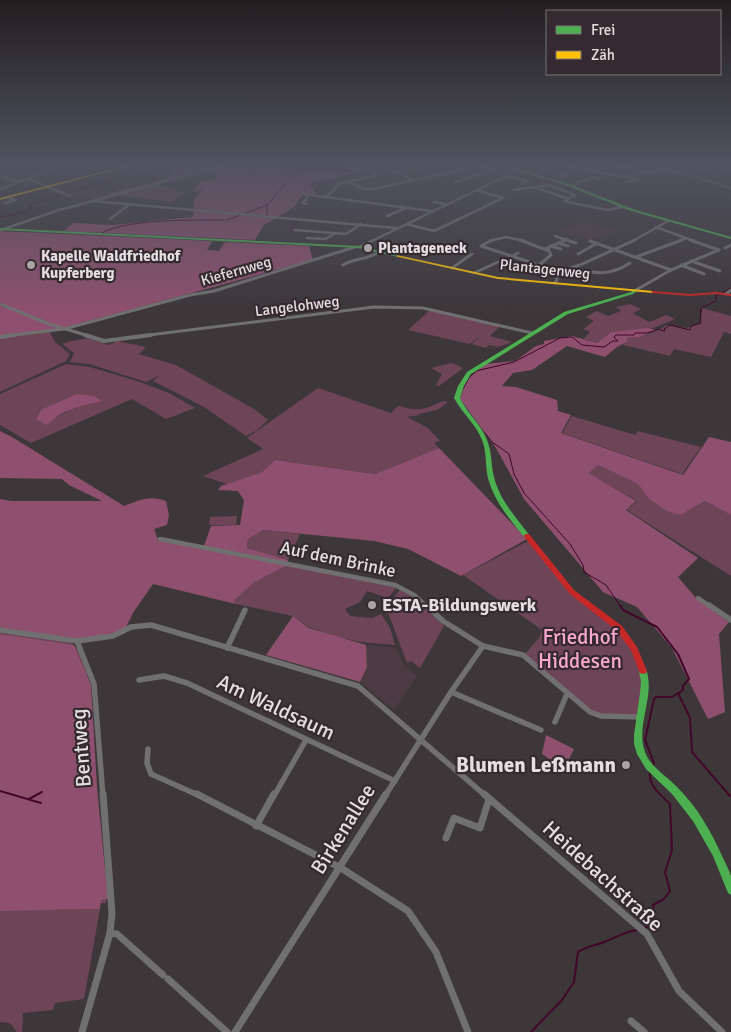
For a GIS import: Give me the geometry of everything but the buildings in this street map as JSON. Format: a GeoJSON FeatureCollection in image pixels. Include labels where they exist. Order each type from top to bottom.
{"type":"FeatureCollection","features":[{"type":"Feature","properties":{"kind":"main road"},"geometry":{"type":"LineString","coordinates":[[639,212],[731,238]]}},
{"type":"Feature","properties":{"kind":"main road","name":"Plantagenweg"},"geometry":{"type":"LineString","coordinates":[[0,230],[357,247],[505,278],[693,296],[725,293]]}},
{"type":"Feature","properties":{"kind":"main road"},"geometry":{"type":"LineString","coordinates":[[636,290],[632,293],[566,313],[532,333],[474,369],[463,382],[457,398],[484,436],[490,453],[494,486],[506,511],[573,593],[604,614],[625,635],[638,658],[646,679],[638,746],[643,758],[678,793],[701,824],[731,890]]}},
{"type":"Feature","properties":{"kind":"street"},"geometry":{"type":"LineString","coordinates":[[0,230],[57,212]]}},
{"type":"Feature","properties":{"kind":"street"},"geometry":{"type":"LineString","coordinates":[[110,219],[119,212]]}},
{"type":"Feature","properties":{"kind":"street"},"geometry":{"type":"LineString","coordinates":[[223,212],[396,228]]}},
{"type":"Feature","properties":{"kind":"street"},"geometry":{"type":"LineString","coordinates":[[387,216],[396,212]]}},
{"type":"Feature","properties":{"kind":"street","name":"Kiefernweg"},"geometry":{"type":"LineString","coordinates":[[0,337],[64,329],[190,295],[214,291],[341,253],[430,212]]}},
{"type":"Feature","properties":{"kind":"street"},"geometry":{"type":"LineString","coordinates":[[406,224],[434,231],[473,212]]}},
{"type":"Feature","properties":{"kind":"street"},"geometry":{"type":"LineString","coordinates":[[555,283],[556,276],[561,271],[572,268],[641,237],[668,221]]}},
{"type":"Feature","properties":{"kind":"street"},"geometry":{"type":"LineString","coordinates":[[294,230],[346,234],[361,224]]}},
{"type":"Feature","properties":{"kind":"street"},"geometry":{"type":"LineString","coordinates":[[636,290],[681,265],[719,250],[656,227]]}},
{"type":"Feature","properties":{"kind":"street"},"geometry":{"type":"LineString","coordinates":[[307,238],[325,239],[335,233]]}},
{"type":"Feature","properties":{"kind":"street"},"geometry":{"type":"LineString","coordinates":[[539,265],[551,255],[545,249],[505,236],[496,237],[481,246],[510,257],[539,265],[561,271]]}},
{"type":"Feature","properties":{"kind":"street"},"geometry":{"type":"LineString","coordinates":[[555,236],[576,243]]}},
{"type":"Feature","properties":{"kind":"street"},"geometry":{"type":"LineString","coordinates":[[636,257],[686,238]]}},
{"type":"Feature","properties":{"kind":"street"},"geometry":{"type":"LineString","coordinates":[[545,249],[566,239]]}},
{"type":"Feature","properties":{"kind":"street"},"geometry":{"type":"LineString","coordinates":[[590,241],[671,270]]}},
{"type":"Feature","properties":{"kind":"street"},"geometry":{"type":"LineString","coordinates":[[558,243],[568,246]]}},
{"type":"Feature","properties":{"kind":"street"},"geometry":{"type":"LineString","coordinates":[[578,254],[598,243]]}},
{"type":"Feature","properties":{"kind":"street"},"geometry":{"type":"LineString","coordinates":[[725,248],[731,245]]}},
{"type":"Feature","properties":{"kind":"street"},"geometry":{"type":"LineString","coordinates":[[551,246],[561,249]]}},
{"type":"Feature","properties":{"kind":"street"},"geometry":{"type":"LineString","coordinates":[[343,265],[350,260],[370,259],[379,252]]}},
{"type":"Feature","properties":{"kind":"street"},"geometry":{"type":"LineString","coordinates":[[510,257],[518,253]]}},
{"type":"Feature","properties":{"kind":"street"},"geometry":{"type":"LineString","coordinates":[[452,268],[472,254]]}},
{"type":"Feature","properties":{"kind":"street"},"geometry":{"type":"LineString","coordinates":[[692,261],[720,271]]}},
{"type":"Feature","properties":{"kind":"street"},"geometry":{"type":"LineString","coordinates":[[474,273],[498,262]]}},
{"type":"Feature","properties":{"kind":"street"},"geometry":{"type":"LineString","coordinates":[[572,268],[596,274],[607,274],[630,263]]}},
{"type":"Feature","properties":{"kind":"street"},"geometry":{"type":"LineString","coordinates":[[681,265],[704,274]]}},
{"type":"Feature","properties":{"kind":"street","name":"Langelohweg"},"geometry":{"type":"LineString","coordinates":[[0,304],[64,329],[110,341],[374,308],[400,307],[423,308],[532,333]]}},
{"type":"Feature","properties":{"kind":"street","name":"Auf dem Brinke"},"geometry":{"type":"LineString","coordinates":[[160,539],[389,583],[414,595],[443,621],[483,646],[523,655],[567,694],[592,713],[602,716],[641,717]]}},
{"type":"Feature","properties":{"kind":"street"},"geometry":{"type":"LineString","coordinates":[[698,598],[731,620]]}},
{"type":"Feature","properties":{"kind":"street"},"geometry":{"type":"LineString","coordinates":[[226,648],[245,610]]}},
{"type":"Feature","properties":{"kind":"street","name":"Heidebachstraße"},"geometry":{"type":"LineString","coordinates":[[77,642],[113,636],[131,627],[151,625],[358,686],[638,925],[647,934],[679,991],[722,1032]]}},
{"type":"Feature","properties":{"kind":"street"},"geometry":{"type":"LineString","coordinates":[[0,630],[77,642]]}},
{"type":"Feature","properties":{"kind":"street","name":"Bentweg"},"geometry":{"type":"LineString","coordinates":[[77,642],[94,684],[112,913],[110,934],[82,1032]]}},
{"type":"Feature","properties":{"kind":"street","name":"Birkenallee"},"geometry":{"type":"LineString","coordinates":[[235,1032],[297,933],[341,868],[451,692],[483,646]]}},
{"type":"Feature","properties":{"kind":"street","name":"Am Waldsaum"},"geometry":{"type":"LineString","coordinates":[[139,680],[164,676],[173,678],[395,780]]}},
{"type":"Feature","properties":{"kind":"street"},"geometry":{"type":"LineString","coordinates":[[451,692],[541,730]]}},
{"type":"Feature","properties":{"kind":"street"},"geometry":{"type":"LineString","coordinates":[[554,722],[567,694]]}},
{"type":"Feature","properties":{"kind":"street"},"geometry":{"type":"LineString","coordinates":[[256,826],[306,740]]}},
{"type":"Feature","properties":{"kind":"street"},"geometry":{"type":"LineString","coordinates":[[148,749],[147,763],[151,774],[201,796],[256,826],[341,868],[408,910],[436,952],[468,1032]]}},
{"type":"Feature","properties":{"kind":"street"},"geometry":{"type":"LineString","coordinates":[[446,838],[454,818],[480,828],[489,799]]}},
{"type":"Feature","properties":{"kind":"street"},"geometry":{"type":"LineString","coordinates":[[110,934],[117,934],[227,1032]]}},
{"type":"Feature","properties":{"kind":"street"},"geometry":{"type":"LineString","coordinates":[[631,1021],[644,1032]]}},
{"type":"Feature","properties":{"kind":"shaded area"},"geometry":{"type":"Polygon","coordinates":[[[193,212],[285,212],[264,225],[255,240],[64,231],[73,223],[113,225],[193,217],[193,212]]]}},
{"type":"Feature","properties":{"kind":"shaded area"},"geometry":{"type":"Polygon","coordinates":[[[584,221],[619,231],[590,240],[559,231],[584,221]]]}},
{"type":"Feature","properties":{"kind":"shaded area"},"geometry":{"type":"Polygon","coordinates":[[[0,231],[212,241],[207,250],[219,251],[225,242],[309,246],[313,260],[59,329],[0,336],[0,305],[5,308],[8,306],[0,302],[0,231]]]}},
{"type":"Feature","properties":{"kind":"shaded area"},"geometry":{"type":"Polygon","coordinates":[[[647,328],[657,330],[639,337],[628,337],[627,342],[617,347],[605,357],[567,346],[532,370],[513,373],[502,386],[516,387],[557,400],[558,411],[571,415],[561,433],[683,475],[709,437],[731,442],[731,515],[705,501],[681,515],[667,511],[649,499],[638,484],[598,465],[589,473],[636,501],[626,510],[698,558],[678,577],[696,598],[729,622],[719,634],[725,712],[708,719],[672,648],[637,607],[603,592],[524,499],[496,448],[460,399],[466,381],[485,364],[515,361],[536,346],[544,344],[544,341],[572,336],[597,343],[611,332],[647,328]]]}},
{"type":"Feature","properties":{"kind":"shaded area"},"geometry":{"type":"Polygon","coordinates":[[[77,394],[93,396],[102,401],[57,416],[46,425],[36,419],[42,409],[77,394]]]}},
{"type":"Feature","properties":{"kind":"shaded area"},"geometry":{"type":"Polygon","coordinates":[[[0,431],[124,506],[150,498],[166,501],[169,515],[167,525],[154,529],[158,540],[288,565],[255,582],[233,601],[236,604],[153,584],[133,613],[124,631],[109,635],[76,639],[0,628],[0,499],[11,501],[102,501],[69,485],[62,479],[0,478],[0,431]]]}},
{"type":"Feature","properties":{"kind":"shaded area"},"geometry":{"type":"Polygon","coordinates":[[[439,448],[527,539],[461,576],[408,549],[374,541],[263,530],[248,539],[247,548],[288,560],[288,562],[204,546],[211,526],[240,525],[244,500],[238,491],[218,490],[221,486],[262,472],[275,460],[375,474],[439,448]]]}},
{"type":"Feature","properties":{"kind":"shaded area"},"geometry":{"type":"Polygon","coordinates":[[[293,616],[309,628],[366,645],[367,667],[360,682],[266,655],[293,616]]]}},
{"type":"Feature","properties":{"kind":"shaded area"},"geometry":{"type":"Polygon","coordinates":[[[0,634],[74,645],[91,685],[97,787],[108,899],[101,900],[100,909],[0,911],[0,634]]]}},
{"type":"Feature","properties":{"kind":"shaded area"},"geometry":{"type":"Polygon","coordinates":[[[366,645],[396,648],[404,665],[417,676],[394,710],[360,682],[367,667],[366,645]]]}},
{"type":"Feature","properties":{"kind":"shaded area"},"geometry":{"type":"Polygon","coordinates":[[[546,735],[574,749],[564,769],[542,754],[546,735]]]}},
{"type":"Feature","properties":{"kind":"green space"},"geometry":{"type":"Polygon","coordinates":[[[630,304],[641,309],[633,313],[649,322],[666,315],[675,319],[651,329],[611,332],[597,343],[583,339],[590,332],[583,329],[594,321],[586,317],[597,311],[608,316],[621,311],[616,307],[630,304]]]}},
{"type":"Feature","properties":{"kind":"green space"},"geometry":{"type":"Polygon","coordinates":[[[702,308],[731,316],[731,334],[724,332],[711,357],[674,349],[670,356],[623,345],[627,342],[628,337],[648,334],[667,325],[686,328],[701,324],[702,308]]]}},
{"type":"Feature","properties":{"kind":"green space"},"geometry":{"type":"Polygon","coordinates":[[[430,310],[500,326],[490,336],[512,342],[498,347],[489,345],[486,348],[472,344],[480,336],[470,344],[408,330],[430,310]]]}},
{"type":"Feature","properties":{"kind":"green space"},"geometry":{"type":"Polygon","coordinates":[[[50,332],[55,342],[70,354],[66,361],[0,392],[0,337],[50,332]]]}},
{"type":"Feature","properties":{"kind":"green space"},"geometry":{"type":"Polygon","coordinates":[[[87,338],[109,345],[117,341],[146,347],[139,354],[176,365],[254,409],[268,420],[256,431],[246,436],[204,407],[153,381],[160,375],[146,382],[89,364],[70,362],[74,353],[62,344],[87,338]]]}},
{"type":"Feature","properties":{"kind":"green space"},"geometry":{"type":"Polygon","coordinates":[[[452,363],[463,368],[439,386],[436,385],[442,374],[431,368],[452,363]]]}},
{"type":"Feature","properties":{"kind":"green space"},"geometry":{"type":"Polygon","coordinates":[[[66,364],[90,367],[137,381],[169,393],[195,408],[166,419],[132,399],[31,443],[0,425],[0,394],[66,364]],[[77,394],[42,409],[56,417],[73,409],[101,401],[77,394]]]}},
{"type":"Feature","properties":{"kind":"green space"},"geometry":{"type":"Polygon","coordinates":[[[318,388],[391,413],[398,406],[422,409],[446,401],[447,403],[437,410],[407,417],[428,428],[440,441],[434,443],[439,448],[375,474],[275,460],[262,472],[227,484],[203,476],[263,449],[247,438],[318,388]]]}},
{"type":"Feature","properties":{"kind":"green space"},"geometry":{"type":"Polygon","coordinates":[[[572,416],[635,435],[638,431],[701,447],[682,474],[562,433],[572,416]]]}},
{"type":"Feature","properties":{"kind":"green space"},"geometry":{"type":"Polygon","coordinates":[[[598,465],[638,484],[649,499],[681,515],[705,501],[731,515],[731,576],[627,510],[637,501],[589,473],[598,465]]]}},
{"type":"Feature","properties":{"kind":"green space"},"geometry":{"type":"Polygon","coordinates":[[[237,516],[236,525],[209,525],[210,517],[237,516]]]}},
{"type":"Feature","properties":{"kind":"green space"},"geometry":{"type":"Polygon","coordinates":[[[263,530],[300,534],[288,560],[247,548],[248,539],[263,530]]]}},
{"type":"Feature","properties":{"kind":"green space","name":"Friedhof Hiddesen"},"geometry":{"type":"Polygon","coordinates":[[[528,541],[576,597],[617,628],[631,649],[641,670],[644,689],[638,714],[601,714],[589,710],[525,654],[539,638],[542,630],[463,575],[528,541]]]}},
{"type":"Feature","properties":{"kind":"green space"},"geometry":{"type":"Polygon","coordinates":[[[288,565],[386,583],[396,588],[388,598],[367,591],[360,602],[345,609],[350,616],[372,618],[381,614],[390,628],[395,645],[360,642],[334,636],[309,627],[293,616],[236,604],[232,601],[255,582],[288,565]]]}},
{"type":"Feature","properties":{"kind":"green space"},"geometry":{"type":"Polygon","coordinates":[[[400,590],[413,597],[444,626],[420,668],[411,661],[407,663],[389,615],[382,611],[400,590]]]}},
{"type":"Feature","properties":{"kind":"green space"},"geometry":{"type":"Polygon","coordinates":[[[0,633],[65,641],[77,649],[86,667],[106,903],[38,910],[100,909],[84,999],[55,1003],[53,1010],[23,1013],[22,1032],[17,1032],[10,1023],[0,1022],[0,633]]]}},
{"type":"Feature","properties":{"kind":"waterway"},"geometry":{"type":"LineString","coordinates":[[0,217],[26,212]]}},
{"type":"Feature","properties":{"kind":"waterway"},"geometry":{"type":"LineString","coordinates":[[267,212],[267,217]]}},
{"type":"Feature","properties":{"kind":"waterway"},"geometry":{"type":"LineString","coordinates":[[227,220],[241,215]]}},
{"type":"Feature","properties":{"kind":"waterway"},"geometry":{"type":"LineString","coordinates":[[102,233],[113,228],[143,223],[179,220],[224,220]]}},
{"type":"Feature","properties":{"kind":"waterway"},"geometry":{"type":"LineString","coordinates":[[292,230],[298,220]]}},
{"type":"Feature","properties":{"kind":"waterway"},"geometry":{"type":"LineString","coordinates":[[660,330],[665,331],[664,329],[670,325],[690,330],[691,326],[700,323],[701,308],[716,301],[716,296],[731,288]]}},
{"type":"Feature","properties":{"kind":"waterway"},"geometry":{"type":"LineString","coordinates":[[463,389],[470,376],[476,371],[514,362],[560,338],[572,337],[582,345],[604,347],[613,341],[618,341],[614,337],[616,335],[634,335],[635,333],[647,333],[659,329]]}},
{"type":"Feature","properties":{"kind":"waterway"},"geometry":{"type":"LineString","coordinates":[[485,433],[492,442],[509,454],[514,474],[524,493],[570,544],[583,565],[584,572],[606,585],[621,607]]}},
{"type":"Feature","properties":{"kind":"waterway"},"geometry":{"type":"LineString","coordinates":[[620,605],[623,610],[657,627],[678,654],[689,679],[683,686],[683,690],[678,693]]}},
{"type":"Feature","properties":{"kind":"waterway"},"geometry":{"type":"LineString","coordinates":[[652,766],[654,763],[645,740],[654,699],[656,697],[672,697],[678,693]]}},
{"type":"Feature","properties":{"kind":"waterway"},"geometry":{"type":"LineString","coordinates":[[678,693],[690,718],[692,752],[730,796]]}},
{"type":"Feature","properties":{"kind":"waterway"},"geometry":{"type":"LineString","coordinates":[[644,928],[649,926],[654,914],[653,905],[664,899],[670,891],[665,872],[672,850],[670,804],[653,786],[650,772]]}},
{"type":"Feature","properties":{"kind":"waterway"},"geometry":{"type":"LineString","coordinates":[[0,791],[41,803]]}},
{"type":"Feature","properties":{"kind":"waterway"},"geometry":{"type":"LineString","coordinates":[[29,799],[42,792]]}},
{"type":"Feature","properties":{"kind":"waterway"},"geometry":{"type":"LineString","coordinates":[[531,1032],[562,1000],[574,982],[578,952],[584,948],[638,930]]}},
{"type":"Feature","properties":{"kind":"traffic: fast"},"geometry":{"type":"LineString","coordinates":[[640,212],[731,238]]}},
{"type":"Feature","properties":{"kind":"traffic: fast"},"geometry":{"type":"LineString","coordinates":[[0,229],[359,247],[398,256]]}},
{"type":"Feature","properties":{"kind":"traffic: fast"},"geometry":{"type":"LineString","coordinates":[[527,536],[497,494],[491,477],[485,441],[457,398],[461,386],[469,373],[566,313],[632,293],[636,290]]}},
{"type":"Feature","properties":{"kind":"traffic: fast"},"geometry":{"type":"LineString","coordinates":[[643,671],[645,682],[638,735],[641,754],[649,766],[689,807],[704,829],[731,890]]}},
{"type":"Feature","properties":{"kind":"traffic: slow"},"geometry":{"type":"LineString","coordinates":[[398,256],[498,278],[653,292]]}},
{"type":"Feature","properties":{"kind":"traffic: jam"},"geometry":{"type":"LineString","coordinates":[[653,292],[690,295],[716,293],[731,295]]}},
{"type":"Feature","properties":{"kind":"traffic: jam"},"geometry":{"type":"LineString","coordinates":[[527,536],[572,592],[619,628],[634,649],[643,671]]}},
{"type":"Feature","properties":{"kind":"place","name":"Plantageneck"},"geometry":{"type":"Point","coordinates":[368,248]}},
{"type":"Feature","properties":{"kind":"place","name":"Kapelle Waldfriedhof Kupferberg"},"geometry":{"type":"Point","coordinates":[31,265]}},
{"type":"Feature","properties":{"kind":"place","name":"ESTA-Bildungswerk"},"geometry":{"type":"Point","coordinates":[372,605]}},
{"type":"Feature","properties":{"kind":"place","name":"Blumen Leßmann"},"geometry":{"type":"Point","coordinates":[626,765]}}]}
